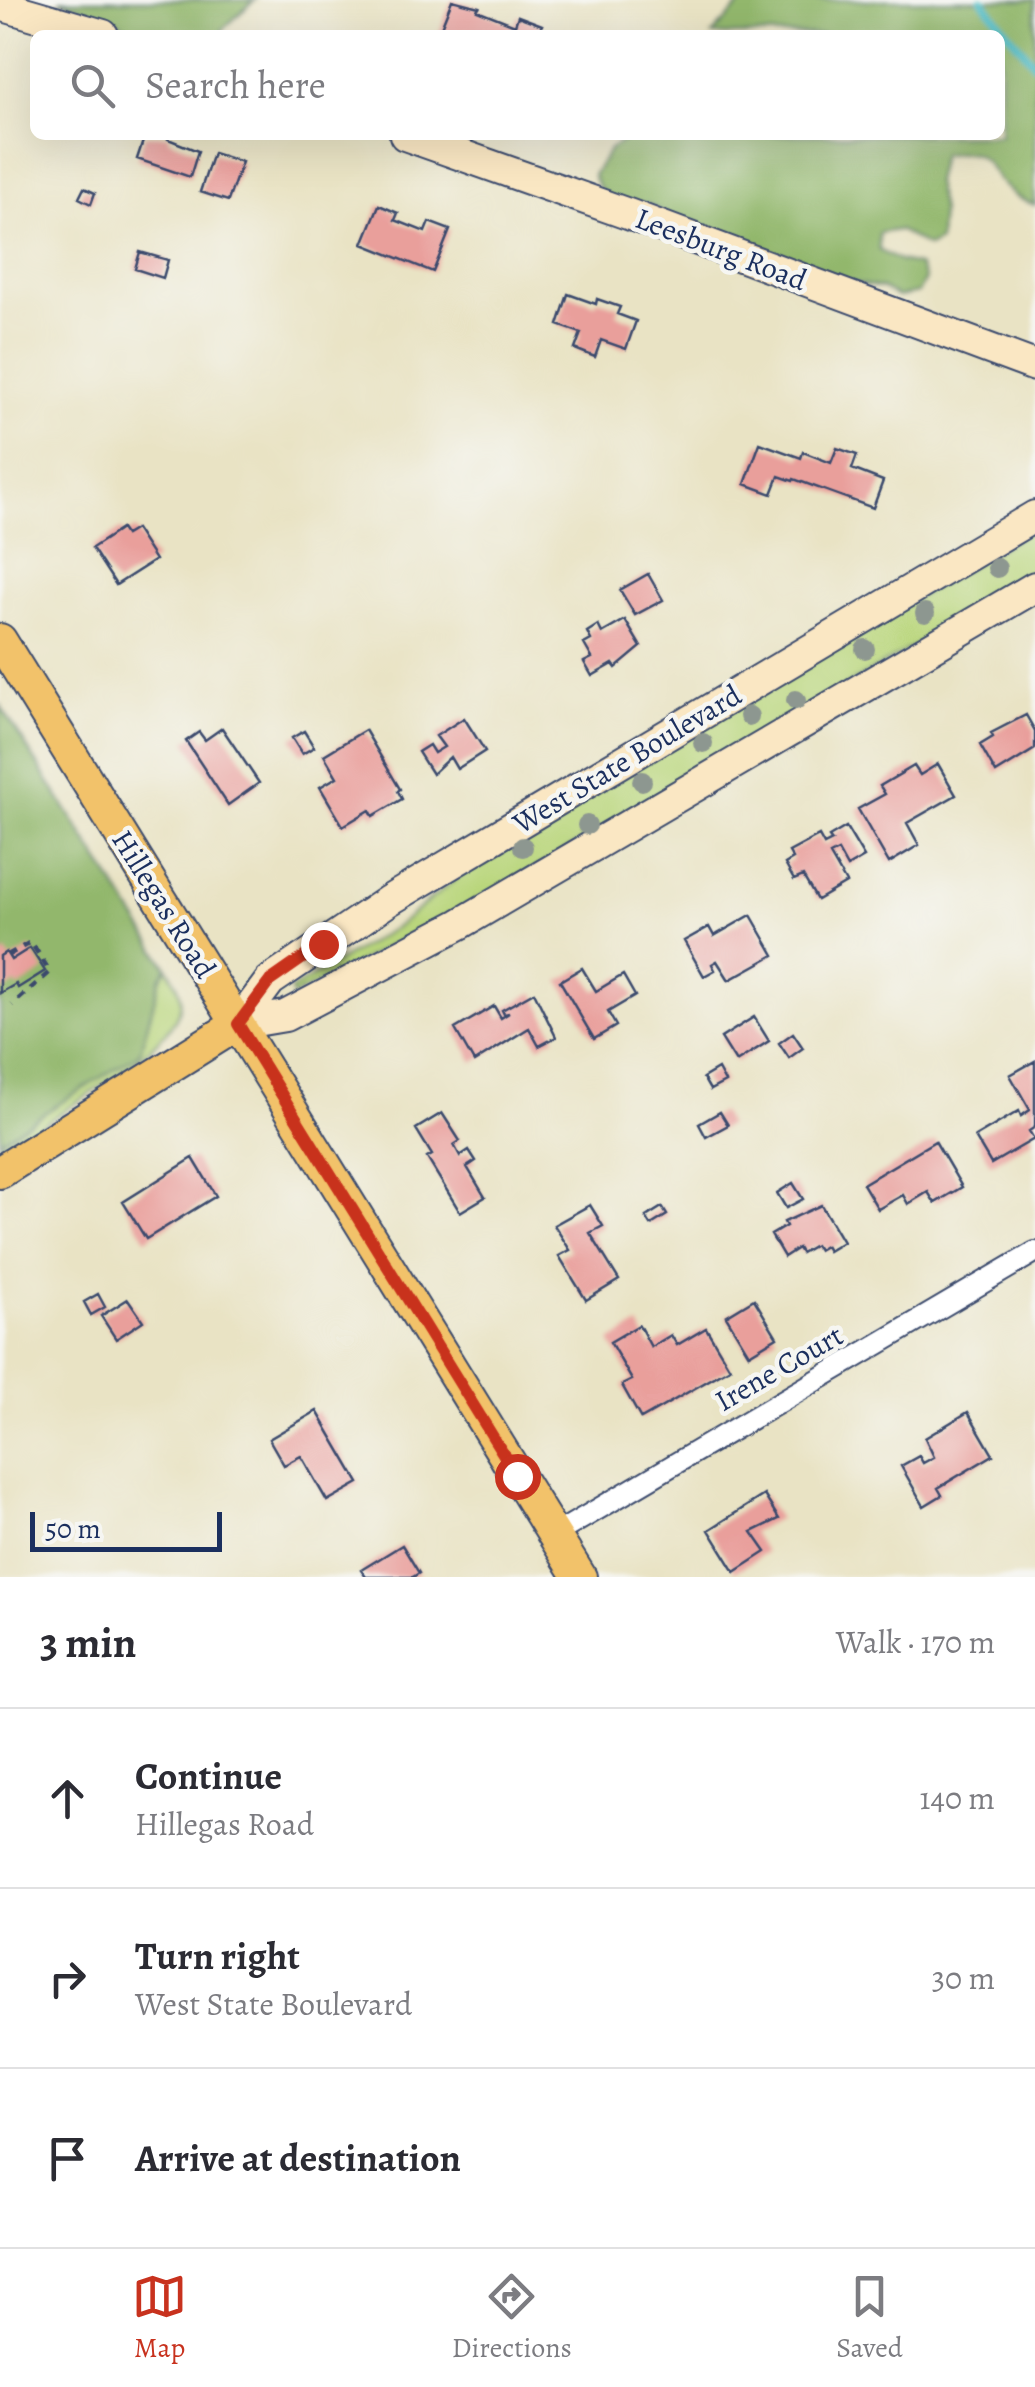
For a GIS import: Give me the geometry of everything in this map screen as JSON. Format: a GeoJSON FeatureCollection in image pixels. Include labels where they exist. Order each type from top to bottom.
{"type":"FeatureCollection","features":[{"type":"Feature","properties":{"kind":"main road"},"geometry":{"type":"LineString","coordinates":[[0,5],[86,30]]}},
{"type":"Feature","properties":{"kind":"main road","name":"Leesburg Road"},"geometry":{"type":"LineString","coordinates":[[419,140],[1035,366]]}},
{"type":"Feature","properties":{"kind":"main road","name":"West State Boulevard"},"geometry":{"type":"LineString","coordinates":[[0,1172],[238,1024],[270,981],[388,902],[1035,516]]}},
{"type":"Feature","properties":{"kind":"main road","name":"West State Boulevard"},"geometry":{"type":"LineString","coordinates":[[238,1024],[285,1016],[460,924],[1035,586]]}},
{"type":"Feature","properties":{"kind":"main road","name":"Hillegas Road"},"geometry":{"type":"LineString","coordinates":[[0,640],[580,1577]]}},
{"type":"Feature","properties":{"kind":"street","name":"Irene Court"},"geometry":{"type":"LineString","coordinates":[[554,1535],[1035,1252]]}},
{"type":"Feature","properties":{"kind":"path"},"geometry":{"type":"LineString","coordinates":[[8,955],[32,942],[50,972],[12,1005]]}},
{"type":"Feature","properties":{"kind":"green space"},"geometry":{"type":"Polygon","coordinates":[[[59,0],[255,0],[223,30],[133,30],[59,0]]]}},
{"type":"Feature","properties":{"kind":"green space"},"geometry":{"type":"Polygon","coordinates":[[[745,0],[1035,0],[1035,205],[1013,194],[978,156],[941,155],[935,182],[941,211],[939,241],[928,247],[898,230],[879,233],[879,250],[899,261],[918,265],[925,279],[918,293],[898,297],[881,288],[833,279],[683,224],[648,204],[613,200],[598,187],[593,175],[610,149],[624,140],[1005,140],[1005,30],[717,30],[745,0]]]}},
{"type":"Feature","properties":{"kind":"green space"},"geometry":{"type":"Polygon","coordinates":[[[1035,527],[1035,575],[519,878],[293,996],[291,990],[399,925],[479,860],[1035,527]]]}},
{"type":"Feature","properties":{"kind":"green space"},"geometry":{"type":"Polygon","coordinates":[[[0,705],[167,967],[160,979],[140,1053],[0,1141],[0,705]]]}},
{"type":"Feature","properties":{"kind":"green space"},"geometry":{"type":"Polygon","coordinates":[[[167,967],[181,999],[168,1029],[100,1088],[0,1151],[0,1141],[160,979],[167,967]]]}},
{"type":"Feature","properties":{"kind":"building"},"geometry":{"type":"Polygon","coordinates":[[[452,0],[479,7],[477,10],[515,25],[518,16],[542,25],[540,30],[440,30],[452,0]]]}},
{"type":"Feature","properties":{"kind":"building"},"geometry":{"type":"Polygon","coordinates":[[[143,140],[170,140],[198,151],[190,177],[137,159],[143,140]]]}},
{"type":"Feature","properties":{"kind":"building"},"geometry":{"type":"Polygon","coordinates":[[[213,153],[242,162],[228,201],[200,192],[213,153]]]}},
{"type":"Feature","properties":{"kind":"building"},"geometry":{"type":"Polygon","coordinates":[[[84,188],[95,193],[91,204],[79,198],[84,188]]]}},
{"type":"Feature","properties":{"kind":"building"},"geometry":{"type":"Polygon","coordinates":[[[379,205],[398,213],[395,220],[425,232],[429,222],[450,230],[433,272],[363,244],[379,205]]]}},
{"type":"Feature","properties":{"kind":"building"},"geometry":{"type":"Polygon","coordinates":[[[140,252],[168,260],[163,278],[135,269],[140,252]]]}},
{"type":"Feature","properties":{"kind":"building"},"geometry":{"type":"Polygon","coordinates":[[[568,294],[620,307],[617,314],[636,321],[626,349],[601,340],[595,357],[575,349],[581,333],[558,325],[568,294]]]}},
{"type":"Feature","properties":{"kind":"building"},"geometry":{"type":"Polygon","coordinates":[[[760,443],[801,458],[803,452],[831,463],[837,448],[857,455],[852,469],[883,481],[873,508],[779,476],[772,494],[745,484],[760,443]]]}},
{"type":"Feature","properties":{"kind":"building"},"geometry":{"type":"Polygon","coordinates":[[[121,529],[125,535],[135,529],[155,560],[116,585],[92,548],[121,529]]]}},
{"type":"Feature","properties":{"kind":"building"},"geometry":{"type":"Polygon","coordinates":[[[648,574],[663,600],[635,615],[620,590],[648,574]]]}},
{"type":"Feature","properties":{"kind":"building"},"geometry":{"type":"Polygon","coordinates":[[[625,620],[641,647],[616,668],[613,664],[592,676],[584,662],[592,658],[584,644],[591,640],[587,632],[598,625],[602,633],[625,620]]]}},
{"type":"Feature","properties":{"kind":"building"},"geometry":{"type":"Polygon","coordinates":[[[1026,715],[1035,731],[1035,749],[996,773],[980,745],[993,737],[991,733],[1026,715]]]}},
{"type":"Feature","properties":{"kind":"building"},"geometry":{"type":"Polygon","coordinates":[[[464,718],[485,751],[457,769],[450,757],[432,774],[418,752],[429,745],[434,753],[444,747],[436,736],[464,718]]]}},
{"type":"Feature","properties":{"kind":"building"},"geometry":{"type":"Polygon","coordinates":[[[222,728],[259,783],[228,805],[186,741],[199,732],[205,740],[222,728]]]}},
{"type":"Feature","properties":{"kind":"building"},"geometry":{"type":"Polygon","coordinates":[[[365,730],[402,799],[373,816],[370,810],[343,826],[320,787],[337,777],[324,755],[365,730]]]}},
{"type":"Feature","properties":{"kind":"building"},"geometry":{"type":"Polygon","coordinates":[[[304,731],[314,747],[302,754],[292,738],[304,731]]]}},
{"type":"Feature","properties":{"kind":"building"},"geometry":{"type":"Polygon","coordinates":[[[938,764],[956,795],[907,823],[919,845],[889,863],[858,809],[885,794],[880,786],[914,766],[920,775],[938,764]]]}},
{"type":"Feature","properties":{"kind":"building"},"geometry":{"type":"Polygon","coordinates":[[[846,827],[864,857],[847,867],[838,851],[830,855],[846,883],[817,900],[803,876],[794,880],[785,864],[793,859],[789,852],[819,836],[824,845],[832,841],[829,837],[846,827]]]}},
{"type":"Feature","properties":{"kind":"building"},"geometry":{"type":"Polygon","coordinates":[[[751,915],[774,955],[729,980],[717,961],[712,964],[715,970],[704,976],[684,941],[709,927],[714,936],[751,915]]]}},
{"type":"Feature","properties":{"kind":"building"},"geometry":{"type":"Polygon","coordinates":[[[30,948],[45,971],[18,988],[16,984],[0,993],[0,956],[6,952],[11,960],[30,948]]]}},
{"type":"Feature","properties":{"kind":"building"},"geometry":{"type":"Polygon","coordinates":[[[582,968],[596,991],[623,975],[635,996],[608,1012],[616,1026],[594,1039],[560,981],[582,968]]]}},
{"type":"Feature","properties":{"kind":"building"},"geometry":{"type":"Polygon","coordinates":[[[534,992],[556,1037],[539,1046],[529,1028],[474,1062],[455,1029],[494,1006],[501,1018],[509,1013],[502,1010],[534,992]]]}},
{"type":"Feature","properties":{"kind":"building"},"geometry":{"type":"Polygon","coordinates":[[[754,1017],[769,1041],[736,1062],[721,1038],[754,1017]]]}},
{"type":"Feature","properties":{"kind":"building"},"geometry":{"type":"Polygon","coordinates":[[[793,1033],[803,1048],[789,1058],[779,1043],[793,1033]]]}},
{"type":"Feature","properties":{"kind":"building"},"geometry":{"type":"Polygon","coordinates":[[[1035,1061],[1035,1127],[1029,1131],[1034,1139],[991,1164],[975,1137],[1019,1111],[1021,1116],[1030,1110],[1010,1075],[1035,1061]]]}},
{"type":"Feature","properties":{"kind":"building"},"geometry":{"type":"Polygon","coordinates":[[[718,1069],[725,1082],[710,1090],[703,1078],[718,1069]]]}},
{"type":"Feature","properties":{"kind":"building"},"geometry":{"type":"Polygon","coordinates":[[[720,1112],[728,1125],[706,1137],[699,1124],[720,1112]]]}},
{"type":"Feature","properties":{"kind":"building"},"geometry":{"type":"Polygon","coordinates":[[[442,1113],[460,1141],[454,1145],[460,1156],[469,1150],[476,1161],[467,1167],[485,1197],[460,1212],[427,1158],[432,1155],[416,1129],[442,1113]]]}},
{"type":"Feature","properties":{"kind":"building"},"geometry":{"type":"Polygon","coordinates":[[[935,1141],[962,1187],[935,1203],[928,1192],[908,1204],[903,1195],[878,1209],[863,1184],[935,1141]]]}},
{"type":"Feature","properties":{"kind":"building"},"geometry":{"type":"Polygon","coordinates":[[[193,1158],[216,1196],[146,1239],[123,1202],[193,1158]]]}},
{"type":"Feature","properties":{"kind":"building"},"geometry":{"type":"Polygon","coordinates":[[[793,1183],[803,1199],[786,1208],[777,1193],[793,1183]]]}},
{"type":"Feature","properties":{"kind":"building"},"geometry":{"type":"Polygon","coordinates":[[[590,1205],[603,1226],[590,1233],[619,1280],[586,1300],[559,1256],[570,1250],[554,1225],[590,1205]]]}},
{"type":"Feature","properties":{"kind":"building"},"geometry":{"type":"Polygon","coordinates":[[[821,1205],[843,1242],[828,1251],[825,1246],[818,1250],[815,1245],[801,1253],[798,1248],[784,1257],[771,1235],[786,1226],[784,1222],[821,1205]]]}},
{"type":"Feature","properties":{"kind":"building"},"geometry":{"type":"Polygon","coordinates":[[[662,1207],[667,1215],[651,1225],[646,1217],[662,1207]]]}},
{"type":"Feature","properties":{"kind":"building"},"geometry":{"type":"Polygon","coordinates":[[[98,1294],[105,1307],[91,1315],[84,1302],[98,1294]]]}},
{"type":"Feature","properties":{"kind":"building"},"geometry":{"type":"Polygon","coordinates":[[[128,1299],[143,1321],[116,1339],[101,1316],[128,1299]]]}},
{"type":"Feature","properties":{"kind":"building"},"geometry":{"type":"Polygon","coordinates":[[[754,1299],[777,1337],[749,1354],[726,1316],[754,1299]]]}},
{"type":"Feature","properties":{"kind":"building"},"geometry":{"type":"Polygon","coordinates":[[[639,1325],[651,1347],[671,1335],[677,1345],[706,1328],[730,1368],[641,1419],[622,1385],[632,1380],[610,1342],[639,1325]]]}},
{"type":"Feature","properties":{"kind":"building"},"geometry":{"type":"Polygon","coordinates":[[[317,1411],[359,1483],[327,1501],[301,1456],[284,1465],[269,1439],[317,1411]]]}},
{"type":"Feature","properties":{"kind":"building"},"geometry":{"type":"Polygon","coordinates":[[[968,1412],[993,1455],[938,1488],[942,1495],[924,1506],[901,1466],[919,1456],[923,1463],[934,1457],[925,1438],[968,1412]]]}},
{"type":"Feature","properties":{"kind":"building"},"geometry":{"type":"Polygon","coordinates":[[[764,1495],[779,1519],[752,1532],[766,1552],[735,1572],[709,1530],[764,1495]]]}},
{"type":"Feature","properties":{"kind":"building"},"geometry":{"type":"Polygon","coordinates":[[[402,1545],[419,1573],[413,1577],[366,1577],[361,1570],[402,1545]]]}},
{"type":"Feature","properties":{"kind":"waterway"},"geometry":{"type":"LineString","coordinates":[[982,0],[1035,65]]}},
{"type":"Feature","properties":{"kind":"route"},"geometry":{"type":"LineString","coordinates":[[323,944],[270,981],[238,1024],[517,1476]]}}]}
